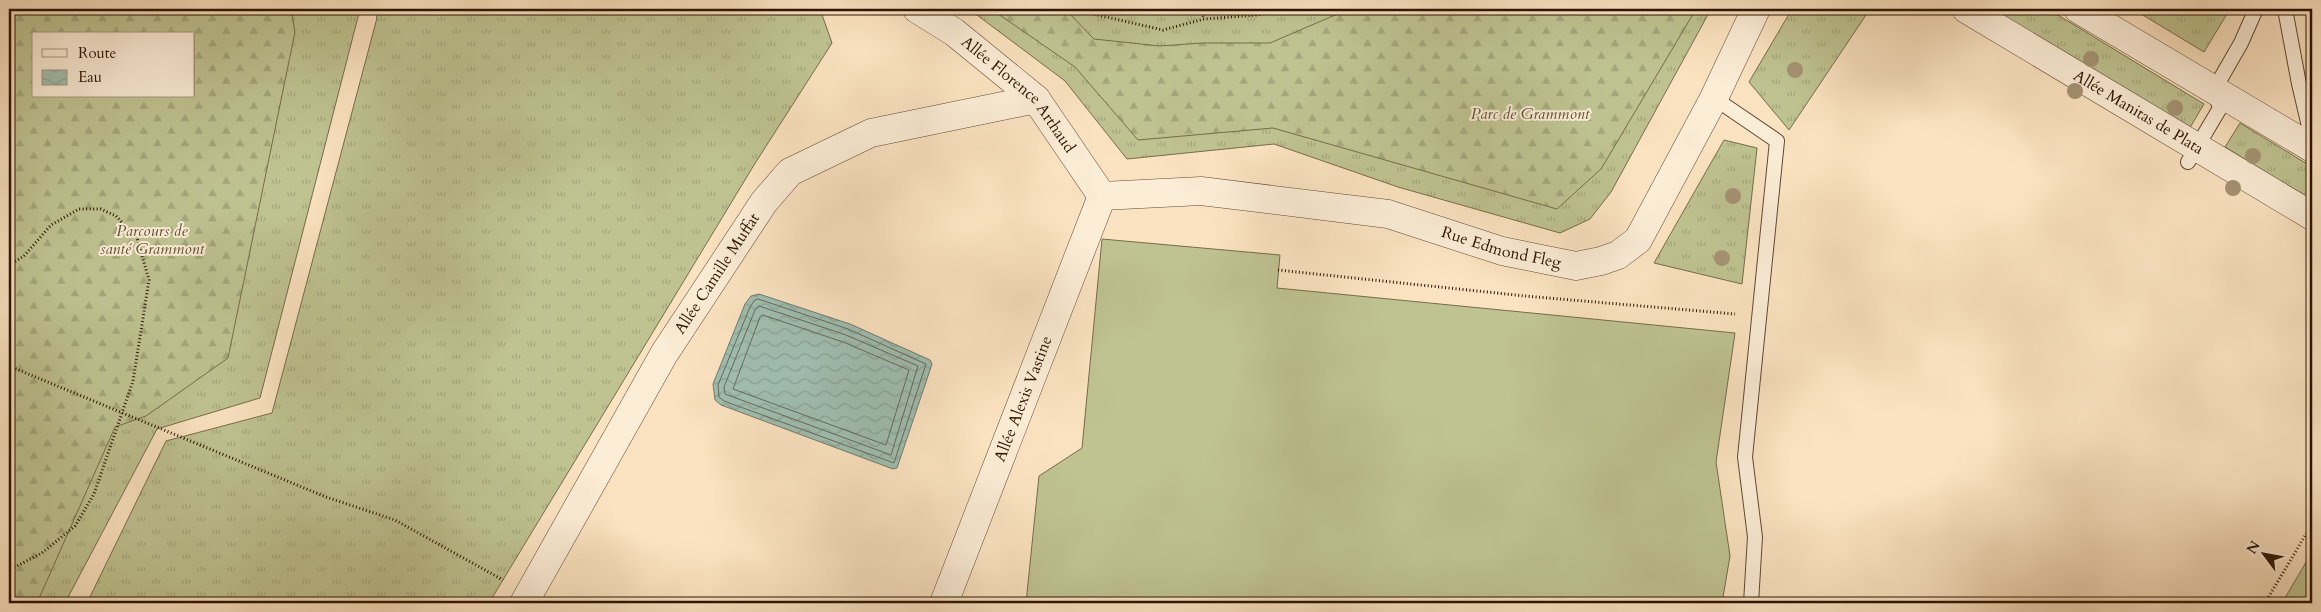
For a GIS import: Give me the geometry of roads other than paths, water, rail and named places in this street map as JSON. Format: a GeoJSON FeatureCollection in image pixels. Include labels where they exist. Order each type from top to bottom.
{"type":"FeatureCollection","features":[{"type":"Feature","properties":{"kind":"street","name":"Allée Florence Arthaud"},"geometry":{"type":"LineString","coordinates":[[917,9],[954,32],[1036,99],[1102,196]]}},
{"type":"Feature","properties":{"kind":"street","name":"Rue Edmond Fleg"},"geometry":{"type":"LineString","coordinates":[[1102,196],[1201,191],[1388,214],[1502,251],[1576,266],[1601,261],[1618,255],[1638,240],[1714,98],[1756,9]]}},
{"type":"Feature","properties":{"kind":"street"},"geometry":{"type":"LineString","coordinates":[[2078,9],[2312,148]]}},
{"type":"Feature","properties":{"kind":"street","name":"Allée Manitas de Plata"},"geometry":{"type":"LineString","coordinates":[[1959,12],[2192,154],[2312,216]]}},
{"type":"Feature","properties":{"kind":"street","name":"Allée Camille Muffat"},"geometry":{"type":"LineString","coordinates":[[526,599],[664,354],[764,202],[790,172],[871,133],[1036,99]]}},
{"type":"Feature","properties":{"kind":"street","name":"Allée Alexis Vastine"},"geometry":{"type":"LineString","coordinates":[[944,603],[1102,196]]}},
{"type":"Feature","properties":{"kind":"lane"},"geometry":{"type":"LineString","coordinates":[[2192,154],[2220,108],[2214,90],[2241,43],[2256,9]]}},
{"type":"Feature","properties":{"kind":"lane"},"geometry":{"type":"LineString","coordinates":[[2285,9],[2299,84],[2312,138]]}},
{"type":"Feature","properties":{"kind":"lane"},"geometry":{"type":"LineString","coordinates":[[1714,98],[1777,141],[1745,457],[1755,537],[1751,603]]}},
{"type":"Feature","properties":{"kind":"water"},"geometry":{"type":"Polygon","coordinates":[[[759,294],[850,324],[930,360],[932,364],[897,468],[893,469],[721,405],[715,400],[713,384],[745,304],[751,296],[759,294]]]}},
{"type":"Feature","properties":{"kind":"park label","name":"Parc de Grammont"},"geometry":{"type":"Point","coordinates":[1530,114]}},
{"type":"Feature","properties":{"kind":"park label","name":"Parcours de santé Grammont"},"geometry":{"type":"Point","coordinates":[152,240]}}]}
